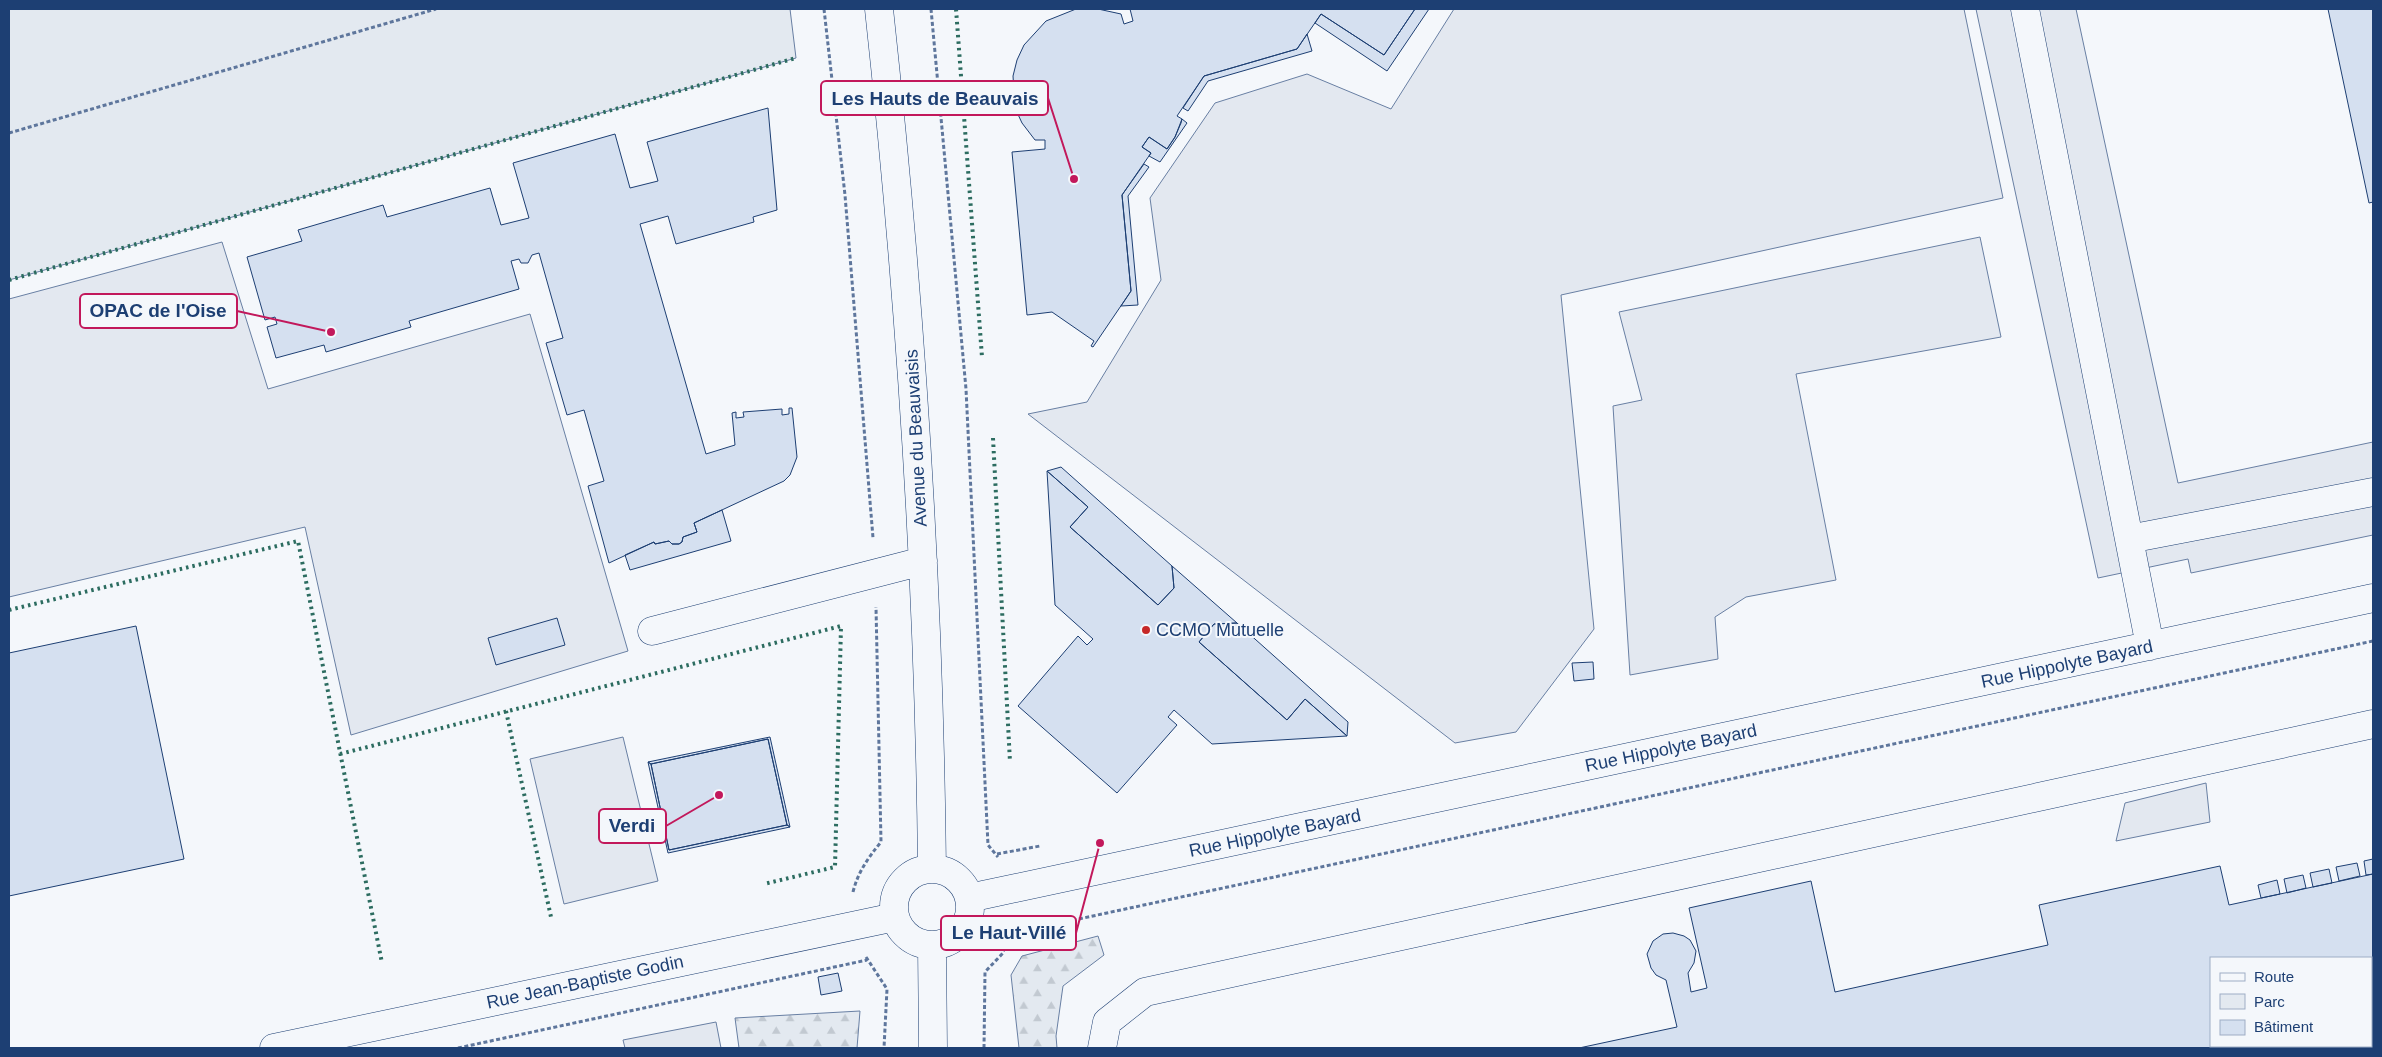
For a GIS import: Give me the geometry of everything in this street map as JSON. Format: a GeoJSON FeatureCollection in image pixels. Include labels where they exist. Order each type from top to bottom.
{"type":"FeatureCollection","features":[{"type":"Feature","properties":{"kind":"street","name":"Avenue du Beauvaisis"},"geometry":{"type":"LineString","coordinates":[[879,9],[907,296],[923,561],[932,870]]}},
{"type":"Feature","properties":{"kind":"street"},"geometry":{"type":"LineString","coordinates":[[2025,9],[2150,646]]}},
{"type":"Feature","properties":{"kind":"street"},"geometry":{"type":"LineString","coordinates":[[2129,539],[2373,492]]}},
{"type":"Feature","properties":{"kind":"street"},"geometry":{"type":"LineString","coordinates":[[652,631],[923,561]]}},
{"type":"Feature","properties":{"kind":"street","name":"Rue Hippolyte Bayard"},"geometry":{"type":"LineString","coordinates":[[969,898],[2373,598]]}},
{"type":"Feature","properties":{"kind":"street"},"geometry":{"type":"LineString","coordinates":[[1102,1048],[1107,1022],[1145,992],[2373,724]]}},
{"type":"Feature","properties":{"kind":"street"},"geometry":{"type":"LineString","coordinates":[[932,870],[944,871],[962,883],[969,898],[969,919],[960,933],[948,942],[932,945],[922,944],[909,938],[899,926],[896,917],[895,901],[904,882],[917,873],[932,870]]}},
{"type":"Feature","properties":{"kind":"street","name":"Rue Jean-Baptiste Godin"},"geometry":{"type":"LineString","coordinates":[[274,1048],[896,917]]}},
{"type":"Feature","properties":{"kind":"street"},"geometry":{"type":"LineString","coordinates":[[932,945],[932,1048]]}},
{"type":"Feature","properties":{"kind":"path"},"geometry":{"type":"LineString","coordinates":[[9,133],[436,9]]}},
{"type":"Feature","properties":{"kind":"path"},"geometry":{"type":"LineString","coordinates":[[824,9],[845,195],[875,573],[881,842],[866,859],[857,877],[851,898],[867,960],[887,989],[884,1048]]}},
{"type":"Feature","properties":{"kind":"path"},"geometry":{"type":"LineString","coordinates":[[931,9],[966,389],[988,845],[997,854],[1010,890],[1012,916],[1003,953],[985,972],[984,1048]]}},
{"type":"Feature","properties":{"kind":"path"},"geometry":{"type":"LineString","coordinates":[[1009,934],[2373,641]]}},
{"type":"Feature","properties":{"kind":"path"},"geometry":{"type":"LineString","coordinates":[[458,1048],[867,960]]}},
{"type":"Feature","properties":{"kind":"green space"},"geometry":{"type":"Polygon","coordinates":[[[9,9],[790,9],[796,58],[9,280],[9,9]]]}},
{"type":"Feature","properties":{"kind":"green space"},"geometry":{"type":"Polygon","coordinates":[[[1098,936],[1104,955],[1063,986],[1056,1036],[1057,1048],[1019,1048],[1011,975],[1022,956],[1098,936]]]}},
{"type":"Feature","properties":{"kind":"green space"},"geometry":{"type":"Polygon","coordinates":[[[860,1011],[857,1048],[739,1048],[735,1018],[860,1011]]]}},
{"type":"Feature","properties":{"kind":"shaded area"},"geometry":{"type":"Polygon","coordinates":[[[1454,9],[1964,9],[2003,198],[1561,295],[1594,629],[1516,732],[1455,743],[1028,414],[1087,402],[1161,280],[1150,198],[1215,103],[1307,74],[1391,109],[1454,9]]]}},
{"type":"Feature","properties":{"kind":"shaded area"},"geometry":{"type":"Polygon","coordinates":[[[1976,9],[2076,9],[2178,483],[2373,442],[2373,535],[2191,573],[2188,559],[2098,578],[1976,9]]]}},
{"type":"Feature","properties":{"kind":"shaded area"},"geometry":{"type":"Polygon","coordinates":[[[1980,237],[2001,337],[1796,374],[1836,580],[1746,597],[1715,617],[1718,659],[1630,675],[1613,406],[1642,400],[1619,312],[1980,237]]]}},
{"type":"Feature","properties":{"kind":"shaded area"},"geometry":{"type":"Polygon","coordinates":[[[222,242],[268,389],[530,314],[628,651],[351,735],[305,527],[9,597],[9,299],[222,242]]]}},
{"type":"Feature","properties":{"kind":"shaded area"},"geometry":{"type":"Polygon","coordinates":[[[623,737],[658,881],[564,904],[530,759],[623,737]]]}},
{"type":"Feature","properties":{"kind":"shaded area"},"geometry":{"type":"Polygon","coordinates":[[[2206,783],[2210,822],[2116,841],[2125,803],[2206,783]]]}},
{"type":"Feature","properties":{"kind":"shaded area"},"geometry":{"type":"Polygon","coordinates":[[[716,1022],[721,1048],[625,1048],[623,1040],[716,1022]]]}},
{"type":"Feature","properties":{"kind":"building"},"geometry":{"type":"Polygon","coordinates":[[[1076,9],[1098,9],[1121,14],[1124,24],[1133,21],[1130,9],[1415,9],[1384,55],[1321,14],[1297,49],[1204,76],[1177,116],[1182,119],[1181,123],[1167,149],[1149,137],[1142,147],[1151,153],[1122,195],[1131,291],[1093,347],[1091,346],[1094,341],[1052,312],[1027,315],[1012,152],[1045,149],[1045,140],[1035,140],[1022,123],[1015,108],[1013,76],[1017,60],[1024,45],[1046,21],[1076,9]]]}},
{"type":"Feature","properties":{"kind":"building"},"geometry":{"type":"Polygon","coordinates":[[[1415,9],[1429,9],[1387,71],[1315,23],[1321,14],[1384,55],[1415,9]]]}},
{"type":"Feature","properties":{"kind":"building"},"geometry":{"type":"Polygon","coordinates":[[[2328,9],[2373,9],[2373,202],[2369,203],[2328,9]]]}},
{"type":"Feature","properties":{"kind":"building"},"geometry":{"type":"Polygon","coordinates":[[[1307,34],[1312,51],[1208,81],[1188,111],[1183,108],[1204,76],[1297,49],[1307,34]]]}},
{"type":"Feature","properties":{"kind":"building"},"geometry":{"type":"Polygon","coordinates":[[[768,108],[777,210],[753,217],[754,222],[676,244],[668,216],[640,224],[706,454],[735,445],[732,413],[736,412],[736,418],[744,417],[743,412],[782,409],[782,415],[789,414],[789,408],[792,408],[797,457],[790,475],[784,481],[694,523],[697,532],[683,537],[682,542],[679,544],[672,544],[669,541],[655,544],[654,542],[609,563],[588,486],[604,481],[584,410],[567,415],[546,343],[563,338],[539,253],[532,255],[528,263],[521,263],[519,259],[511,261],[519,289],[409,321],[411,327],[326,352],[324,345],[276,358],[267,327],[277,324],[275,317],[265,320],[247,257],[302,241],[298,230],[383,205],[387,217],[490,188],[501,225],[529,218],[513,163],[615,134],[630,188],[658,181],[647,142],[768,108]]]}},
{"type":"Feature","properties":{"kind":"building"},"geometry":{"type":"Polygon","coordinates":[[[1182,119],[1187,123],[1160,162],[1149,156],[1151,153],[1142,147],[1149,137],[1167,149],[1175,137],[1182,119]]]}},
{"type":"Feature","properties":{"kind":"building"},"geometry":{"type":"Polygon","coordinates":[[[1144,164],[1149,167],[1128,196],[1138,305],[1121,306],[1131,291],[1122,195],[1144,164]]]}},
{"type":"Feature","properties":{"kind":"building"},"geometry":{"type":"Polygon","coordinates":[[[1061,467],[1172,566],[1174,588],[1158,605],[1070,527],[1088,507],[1047,471],[1061,467]]]}},
{"type":"Feature","properties":{"kind":"building","name":"CCMO Mutuelle"},"geometry":{"type":"Polygon","coordinates":[[[1047,471],[1088,507],[1070,527],[1158,605],[1174,588],[1172,566],[1237,623],[1214,624],[1199,642],[1287,720],[1305,699],[1347,736],[1212,744],[1174,710],[1168,717],[1177,725],[1117,793],[1018,706],[1078,636],[1087,645],[1093,639],[1055,605],[1047,471]]]}},
{"type":"Feature","properties":{"kind":"building"},"geometry":{"type":"Polygon","coordinates":[[[722,510],[731,541],[630,570],[625,555],[654,542],[655,544],[669,541],[672,544],[679,544],[682,542],[683,537],[697,532],[694,523],[722,510]]]}},
{"type":"Feature","properties":{"kind":"building"},"geometry":{"type":"Polygon","coordinates":[[[557,618],[565,645],[496,665],[488,638],[557,618]]]}},
{"type":"Feature","properties":{"kind":"building"},"geometry":{"type":"Polygon","coordinates":[[[1237,623],[1348,722],[1347,736],[1305,699],[1287,720],[1199,642],[1214,624],[1237,623]]]}},
{"type":"Feature","properties":{"kind":"building"},"geometry":{"type":"Polygon","coordinates":[[[136,626],[184,859],[9,896],[9,653],[136,626]]]}},
{"type":"Feature","properties":{"kind":"building"},"geometry":{"type":"Polygon","coordinates":[[[1593,662],[1594,679],[1574,681],[1572,663],[1593,662]]]}},
{"type":"Feature","properties":{"kind":"building"},"geometry":{"type":"Polygon","coordinates":[[[770,737],[790,827],[787,825],[768,739],[651,764],[648,762],[770,737]]]}},
{"type":"Feature","properties":{"kind":"building"},"geometry":{"type":"Polygon","coordinates":[[[768,739],[787,825],[669,850],[651,764],[768,739]]]}},
{"type":"Feature","properties":{"kind":"building"},"geometry":{"type":"Polygon","coordinates":[[[648,762],[651,764],[669,850],[787,825],[790,827],[668,853],[648,762]]]}},
{"type":"Feature","properties":{"kind":"building"},"geometry":{"type":"Polygon","coordinates":[[[2373,859],[2373,874],[2366,875],[2364,861],[2373,859]]]}},
{"type":"Feature","properties":{"kind":"building"},"geometry":{"type":"Polygon","coordinates":[[[2357,863],[2360,876],[2339,881],[2336,867],[2357,863]]]}},
{"type":"Feature","properties":{"kind":"building"},"geometry":{"type":"Polygon","coordinates":[[[2220,866],[2229,905],[2373,874],[2373,1048],[1579,1048],[1677,1027],[1666,980],[1656,975],[1651,968],[1647,954],[1653,941],[1663,934],[1673,933],[1684,936],[1690,940],[1696,951],[1694,963],[1688,973],[1691,992],[1707,988],[1689,908],[1811,881],[1835,992],[2048,945],[2039,905],[2220,866]]]}},
{"type":"Feature","properties":{"kind":"building"},"geometry":{"type":"Polygon","coordinates":[[[2329,869],[2332,883],[2313,887],[2310,873],[2329,869]]]}},
{"type":"Feature","properties":{"kind":"building"},"geometry":{"type":"Polygon","coordinates":[[[2303,875],[2306,888],[2287,893],[2284,879],[2303,875]]]}},
{"type":"Feature","properties":{"kind":"building"},"geometry":{"type":"Polygon","coordinates":[[[2277,880],[2280,894],[2261,898],[2258,885],[2277,880]]]}},
{"type":"Feature","properties":{"kind":"building"},"geometry":{"type":"Polygon","coordinates":[[[838,973],[842,991],[821,995],[818,977],[838,973]]]}},
{"type":"Feature","properties":{"kind":"hedge"},"geometry":{"type":"LineString","coordinates":[[956,9],[982,357]]}},
{"type":"Feature","properties":{"kind":"hedge"},"geometry":{"type":"LineString","coordinates":[[9,280],[796,58]]}},
{"type":"Feature","properties":{"kind":"hedge"},"geometry":{"type":"LineString","coordinates":[[993,438],[1010,762]]}},
{"type":"Feature","properties":{"kind":"hedge"},"geometry":{"type":"LineString","coordinates":[[9,610],[298,541],[382,963]]}},
{"type":"Feature","properties":{"kind":"hedge"},"geometry":{"type":"LineString","coordinates":[[340,754],[841,626],[835,867],[764,884]]}},
{"type":"Feature","properties":{"kind":"hedge"},"geometry":{"type":"LineString","coordinates":[[506,711],[551,917]]}},
{"type":"Feature","properties":{"kind":"place","name":"Les Hauts de Beauvais"},"geometry":{"type":"Point","coordinates":[1074,179]}},
{"type":"Feature","properties":{"kind":"place","name":"OPAC de l'Oise"},"geometry":{"type":"Point","coordinates":[331,332]}},
{"type":"Feature","properties":{"kind":"place","name":"CCMO Mutuelle"},"geometry":{"type":"Point","coordinates":[1146,630]}},
{"type":"Feature","properties":{"kind":"place","name":"Verdi"},"geometry":{"type":"Point","coordinates":[719,795]}},
{"type":"Feature","properties":{"kind":"place","name":"Le Haut-Villé"},"geometry":{"type":"Point","coordinates":[1100,843]}}]}
